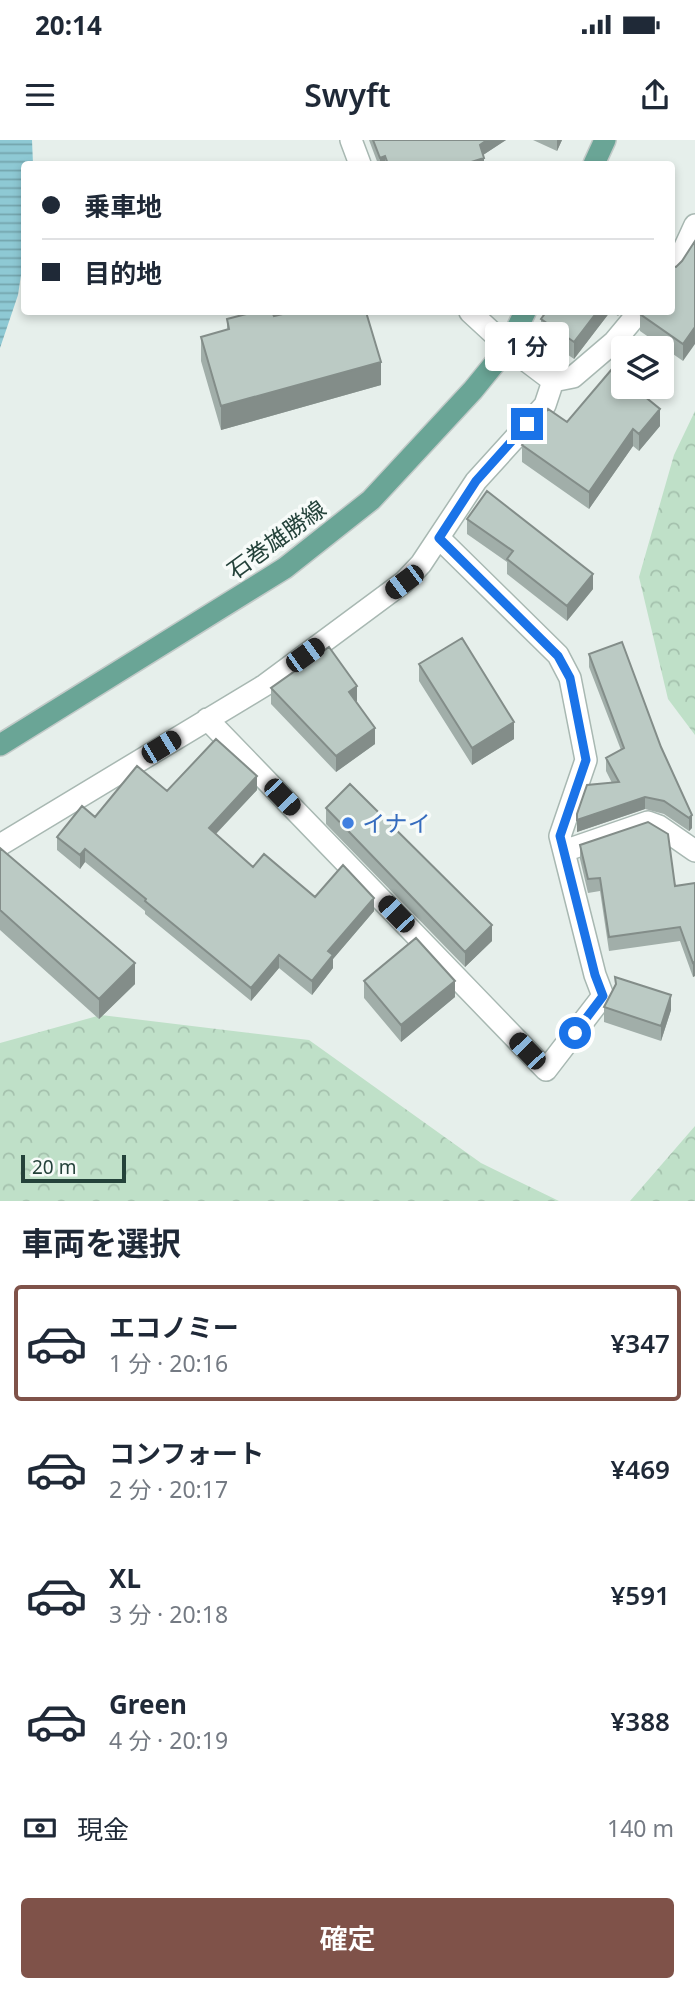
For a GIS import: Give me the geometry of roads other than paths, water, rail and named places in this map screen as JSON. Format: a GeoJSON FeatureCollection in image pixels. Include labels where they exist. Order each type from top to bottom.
{"type":"FeatureCollection","features":[{"type":"Feature","properties":{"kind":"main road"},"geometry":{"type":"LineString","coordinates":[[595,161],[605,140]]}},
{"type":"Feature","properties":{"kind":"main road","name":"石巻雄勝線"},"geometry":{"type":"LineString","coordinates":[[0,745],[285,568],[371,500],[509,347],[524,315]]}},
{"type":"Feature","properties":{"kind":"street"},"geometry":{"type":"LineString","coordinates":[[351,140],[359,161]]}},
{"type":"Feature","properties":{"kind":"street"},"geometry":{"type":"LineString","coordinates":[[675,266],[695,225]]}},
{"type":"Feature","properties":{"kind":"street"},"geometry":{"type":"LineString","coordinates":[[473,315],[553,382]]}},
{"type":"Feature","properties":{"kind":"street"},"geometry":{"type":"LineString","coordinates":[[553,382],[573,377],[614,342],[636,315]]}},
{"type":"Feature","properties":{"kind":"street"},"geometry":{"type":"LineString","coordinates":[[0,845],[265,685],[404,582],[421,564],[476,481],[545,405],[553,382]]}},
{"type":"Feature","properties":{"kind":"street"},"geometry":{"type":"LineString","coordinates":[[207,719],[546,1070],[603,996],[595,975],[560,836],[586,760],[570,678],[558,656],[439,538]]}},
{"type":"Feature","properties":{"kind":"street"},"geometry":{"type":"LineString","coordinates":[[564,851],[648,822],[659,826],[695,851]]}},
{"type":"Feature","properties":{"kind":"water"},"geometry":{"type":"Polygon","coordinates":[[[0,140],[32,140],[33,161],[21,161],[21,275],[18,295],[0,348],[0,140]]]}},
{"type":"Feature","properties":{"kind":"place","name":"イナイ"},"geometry":{"type":"Point","coordinates":[348,823]}}]}
